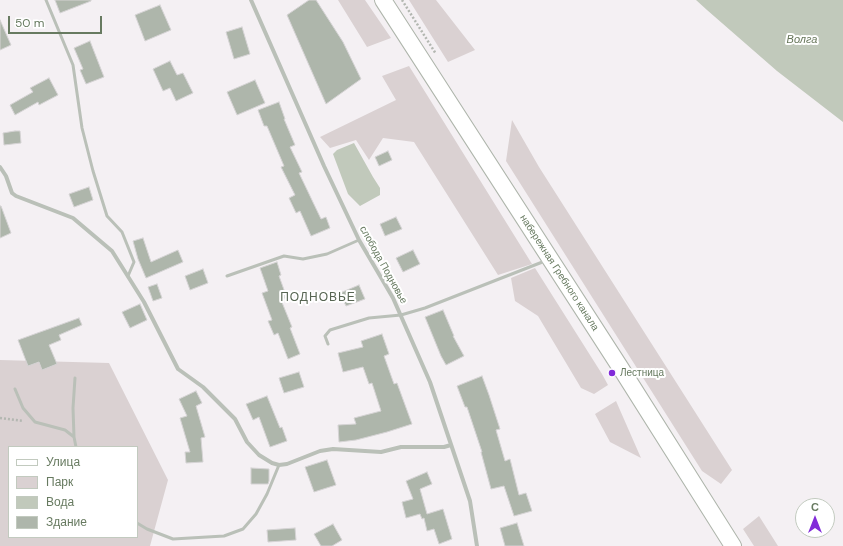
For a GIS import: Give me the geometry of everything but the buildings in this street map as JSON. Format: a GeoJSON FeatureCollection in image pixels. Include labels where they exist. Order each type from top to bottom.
{"type":"FeatureCollection","features":[{"type":"Feature","properties":{"kind":"street","name":"слобода Подновье"},"geometry":{"type":"LineString","coordinates":[[251,0],[321,159],[359,240],[390,292],[430,382],[470,501],[477,546]]}},
{"type":"Feature","properties":{"kind":"street","name":"набережная Гребного канала"},"geometry":{"type":"LineString","coordinates":[[383,0],[629,380],[733,546]]}},
{"type":"Feature","properties":{"kind":"street"},"geometry":{"type":"LineString","coordinates":[[0,167],[6,176],[12,193],[16,196],[73,218],[112,251],[144,302],[178,369],[202,387],[235,419],[247,442],[259,455],[272,463],[279,465],[287,464],[320,450],[333,449],[381,452],[401,447],[444,447],[451,445]]}},
{"type":"Feature","properties":{"kind":"lane"},"geometry":{"type":"LineString","coordinates":[[46,0],[74,66],[82,128],[107,216],[122,232],[134,262],[128,276]]}},
{"type":"Feature","properties":{"kind":"lane"},"geometry":{"type":"LineString","coordinates":[[227,276],[284,256],[303,259],[327,254],[359,240]]}},
{"type":"Feature","properties":{"kind":"lane"},"geometry":{"type":"LineString","coordinates":[[328,344],[325,336],[330,330],[369,318],[401,315],[425,308],[550,259]]}},
{"type":"Feature","properties":{"kind":"lane"},"geometry":{"type":"LineString","coordinates":[[75,378],[73,408],[76,446]]}},
{"type":"Feature","properties":{"kind":"lane"},"geometry":{"type":"LineString","coordinates":[[15,389],[23,408],[35,422],[65,430],[74,438]]}},
{"type":"Feature","properties":{"kind":"lane"},"geometry":{"type":"LineString","coordinates":[[138,524],[147,529],[173,539],[224,536],[243,529],[256,514],[267,494],[279,465]]}},
{"type":"Feature","properties":{"kind":"path"},"geometry":{"type":"LineString","coordinates":[[0,418],[35,422]]}},
{"type":"Feature","properties":{"kind":"green space"},"geometry":{"type":"Polygon","coordinates":[[[338,0],[365,0],[391,38],[367,47],[338,0]]]}},
{"type":"Feature","properties":{"kind":"green space"},"geometry":{"type":"Polygon","coordinates":[[[409,0],[436,0],[475,50],[448,62],[409,0]]]}},
{"type":"Feature","properties":{"kind":"green space"},"geometry":{"type":"Polygon","coordinates":[[[409,66],[532,264],[498,275],[414,142],[383,138],[369,160],[356,140],[330,148],[320,137],[396,100],[382,76],[409,66]]]}},
{"type":"Feature","properties":{"kind":"green space"},"geometry":{"type":"Polygon","coordinates":[[[512,120],[539,167],[732,470],[721,484],[702,471],[506,161],[512,120]]]}},
{"type":"Feature","properties":{"kind":"green space"},"geometry":{"type":"Polygon","coordinates":[[[535,268],[608,385],[594,394],[581,388],[538,316],[515,301],[511,278],[535,268]]]}},
{"type":"Feature","properties":{"kind":"green space"},"geometry":{"type":"Polygon","coordinates":[[[0,360],[109,363],[168,480],[150,546],[0,546],[0,360]]]}},
{"type":"Feature","properties":{"kind":"green space"},"geometry":{"type":"Polygon","coordinates":[[[616,401],[641,458],[610,442],[595,414],[616,401]]]}},
{"type":"Feature","properties":{"kind":"green space"},"geometry":{"type":"Polygon","coordinates":[[[759,516],[778,546],[754,546],[743,529],[759,516]]]}},
{"type":"Feature","properties":{"kind":"water","name":"Волга"},"geometry":{"type":"Polygon","coordinates":[[[696,0],[843,0],[843,122],[777,71],[696,0]]]}},
{"type":"Feature","properties":{"kind":"water"},"geometry":{"type":"Polygon","coordinates":[[[354,143],[380,188],[380,195],[360,206],[348,194],[333,154],[337,150],[354,143]]]}},
{"type":"Feature","properties":{"kind":"place","name":"Лестница"},"geometry":{"type":"Point","coordinates":[612,373]}},
{"type":"Feature","properties":{"kind":"district","name":"ПОДНОВЬЕ"},"geometry":{"type":"Point","coordinates":[318,298]}}]}
